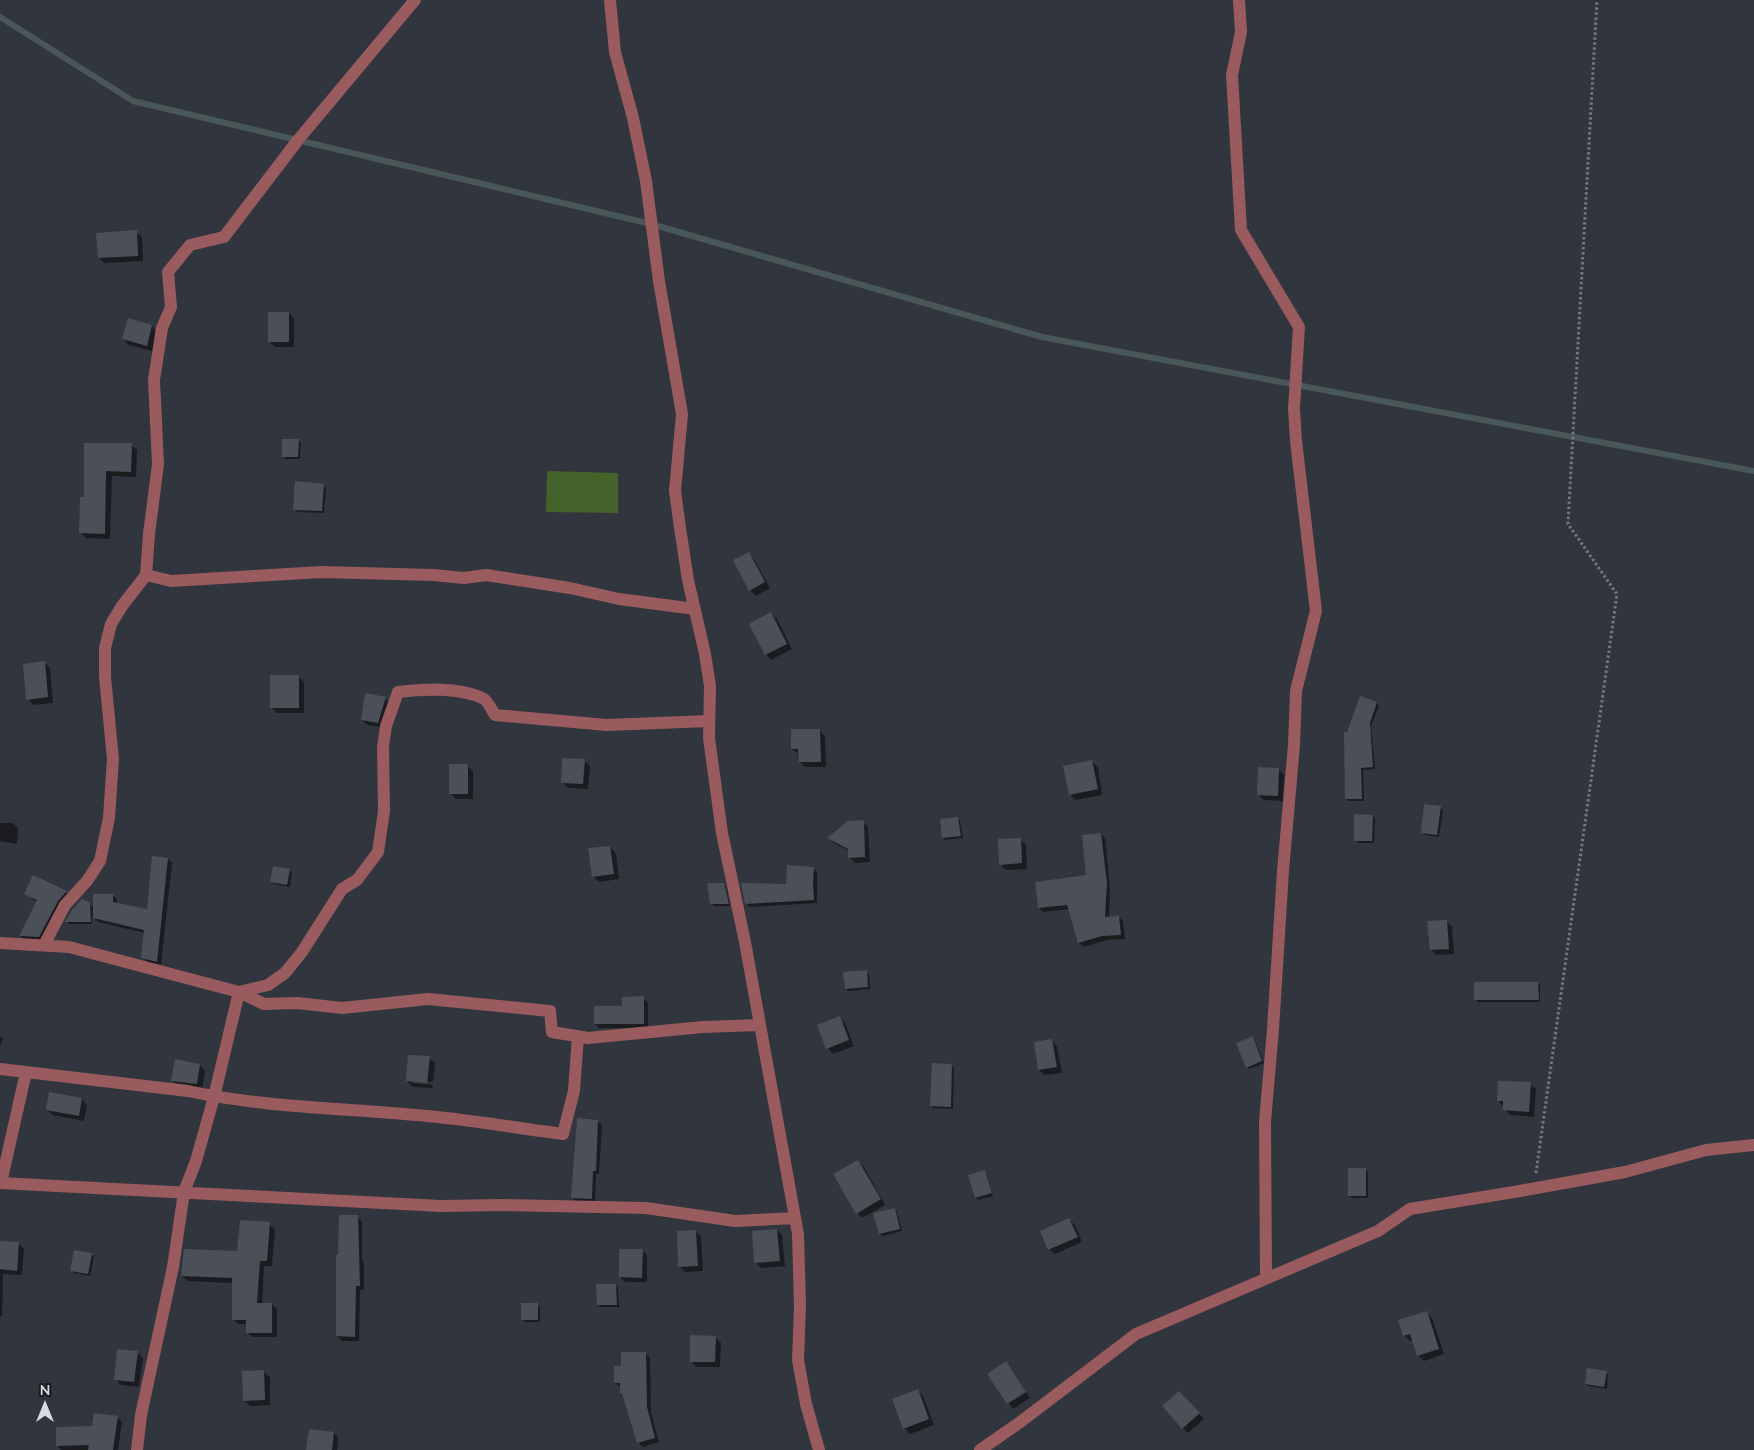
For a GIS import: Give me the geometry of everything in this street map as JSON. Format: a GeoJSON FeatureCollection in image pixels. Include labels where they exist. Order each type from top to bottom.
{"type":"FeatureCollection","features":[{"type":"Feature","properties":{"kind":"street"},"geometry":{"type":"LineString","coordinates":[[44,945],[66,905],[87,881],[100,861],[109,818],[112,759],[105,677],[105,648],[112,624],[122,606],[146,575],[158,464],[154,380],[162,328],[171,307],[168,272],[190,245],[224,237],[298,140],[415,0]]}},
{"type":"Feature","properties":{"kind":"street"},"geometry":{"type":"LineString","coordinates":[[610,0],[615,52],[633,118],[646,180],[659,281],[682,414],[675,491],[688,580],[705,654],[710,686],[709,738],[722,833],[798,1234],[800,1306],[798,1360],[806,1404],[819,1450]]}},
{"type":"Feature","properties":{"kind":"street"},"geometry":{"type":"LineString","coordinates":[[1239,0],[1241,32],[1232,76],[1241,230],[1298,327],[1294,408],[1296,441],[1316,611],[1296,691],[1294,745],[1283,871],[1274,1029],[1265,1122],[1266,1278]]}},
{"type":"Feature","properties":{"kind":"street"},"geometry":{"type":"LineString","coordinates":[[146,575],[171,581],[320,572],[433,575],[464,578],[486,575],[570,588],[619,599],[695,609]]}},
{"type":"Feature","properties":{"kind":"street"},"geometry":{"type":"LineString","coordinates":[[239,992],[268,985],[285,973],[302,952],[342,889],[357,880],[378,852],[384,811],[383,747],[386,726],[398,692],[430,688],[466,694],[485,700],[495,715],[553,721],[607,725],[709,720]]}},
{"type":"Feature","properties":{"kind":"street"},"geometry":{"type":"LineString","coordinates":[[0,943],[69,948],[239,992],[264,1004],[297,1003],[342,1008],[428,999],[550,1010],[552,1032],[588,1038],[704,1026],[759,1025]]}},
{"type":"Feature","properties":{"kind":"street"},"geometry":{"type":"LineString","coordinates":[[137,1450],[141,1415],[173,1267],[184,1192],[196,1161],[214,1097],[239,992]]}},
{"type":"Feature","properties":{"kind":"street"},"geometry":{"type":"LineString","coordinates":[[0,1069],[188,1091],[214,1097],[330,1110],[427,1116],[563,1134],[574,1091],[578,1036]]}},
{"type":"Feature","properties":{"kind":"street"},"geometry":{"type":"LineString","coordinates":[[26,1072],[0,1183],[440,1206],[504,1205],[646,1208],[735,1221],[795,1218]]}},
{"type":"Feature","properties":{"kind":"street"},"geometry":{"type":"LineString","coordinates":[[980,1450],[1019,1423],[1136,1334],[1378,1231],[1410,1209],[1625,1172],[1706,1150],[1754,1145]]}},
{"type":"Feature","properties":{"kind":"path"},"geometry":{"type":"LineString","coordinates":[[1534,1188],[1617,594],[1568,524],[1597,0]]}},
{"type":"Feature","properties":{"kind":"green space"},"geometry":{"type":"Polygon","coordinates":[[[547,471],[618,473],[618,513],[546,512],[547,471]]]}},
{"type":"Feature","properties":{"kind":"building"},"geometry":{"type":"Polygon","coordinates":[[[137,230],[138,256],[98,258],[96,233],[137,230]]]}},
{"type":"Feature","properties":{"kind":"building"},"geometry":{"type":"Polygon","coordinates":[[[268,312],[289,312],[289,342],[268,342],[268,312]]]}},
{"type":"Feature","properties":{"kind":"building"},"geometry":{"type":"Polygon","coordinates":[[[128,318],[152,325],[147,346],[122,339],[128,318]]]}},
{"type":"Feature","properties":{"kind":"building"},"geometry":{"type":"Polygon","coordinates":[[[282,439],[299,439],[298,457],[282,457],[282,439]]]}},
{"type":"Feature","properties":{"kind":"building"},"geometry":{"type":"Polygon","coordinates":[[[84,443],[132,443],[131,472],[106,471],[105,534],[79,533],[80,497],[84,497],[84,443]]]}},
{"type":"Feature","properties":{"kind":"building"},"geometry":{"type":"Polygon","coordinates":[[[295,481],[324,484],[322,511],[293,510],[295,481]]]}},
{"type":"Feature","properties":{"kind":"building"},"geometry":{"type":"Polygon","coordinates":[[[749,552],[765,582],[749,591],[733,560],[749,552]]]}},
{"type":"Feature","properties":{"kind":"building"},"geometry":{"type":"Polygon","coordinates":[[[771,612],[787,644],[765,655],[749,624],[771,612]]]}},
{"type":"Feature","properties":{"kind":"building"},"geometry":{"type":"Polygon","coordinates":[[[45,661],[48,697],[26,700],[23,664],[45,661]]]}},
{"type":"Feature","properties":{"kind":"building"},"geometry":{"type":"Polygon","coordinates":[[[270,675],[299,675],[299,708],[270,708],[270,675]]]}},
{"type":"Feature","properties":{"kind":"building"},"geometry":{"type":"Polygon","coordinates":[[[365,693],[386,697],[378,723],[361,720],[365,693]]]}},
{"type":"Feature","properties":{"kind":"building"},"geometry":{"type":"Polygon","coordinates":[[[1360,696],[1377,702],[1370,723],[1373,767],[1361,768],[1362,799],[1345,799],[1344,732],[1347,732],[1360,696]]]}},
{"type":"Feature","properties":{"kind":"building"},"geometry":{"type":"Polygon","coordinates":[[[791,729],[820,729],[821,762],[799,762],[798,749],[791,749],[791,729]]]}},
{"type":"Feature","properties":{"kind":"building"},"geometry":{"type":"Polygon","coordinates":[[[562,758],[585,759],[583,784],[561,783],[562,758]]]}},
{"type":"Feature","properties":{"kind":"building"},"geometry":{"type":"Polygon","coordinates":[[[1092,760],[1098,789],[1069,795],[1063,766],[1092,760]]]}},
{"type":"Feature","properties":{"kind":"building"},"geometry":{"type":"Polygon","coordinates":[[[449,764],[468,764],[468,794],[449,794],[449,764]]]}},
{"type":"Feature","properties":{"kind":"building"},"geometry":{"type":"Polygon","coordinates":[[[1258,767],[1279,768],[1278,796],[1257,795],[1258,767]]]}},
{"type":"Feature","properties":{"kind":"building"},"geometry":{"type":"Polygon","coordinates":[[[1424,804],[1441,806],[1437,835],[1421,833],[1424,804]]]}},
{"type":"Feature","properties":{"kind":"building"},"geometry":{"type":"Polygon","coordinates":[[[1354,814],[1373,815],[1372,841],[1354,841],[1354,814]]]}},
{"type":"Feature","properties":{"kind":"building"},"geometry":{"type":"Polygon","coordinates":[[[958,817],[961,836],[942,838],[940,819],[958,817]]]}},
{"type":"Feature","properties":{"kind":"building"},"geometry":{"type":"Polygon","coordinates":[[[864,820],[865,857],[848,858],[848,849],[827,838],[848,821],[864,820]]]}},
{"type":"Feature","properties":{"kind":"building"},"geometry":{"type":"Polygon","coordinates":[[[1101,833],[1107,883],[1105,917],[1119,916],[1121,935],[1102,936],[1078,943],[1067,905],[1038,908],[1035,882],[1086,875],[1082,835],[1101,833]]]}},
{"type":"Feature","properties":{"kind":"building"},"geometry":{"type":"Polygon","coordinates":[[[1021,838],[1022,863],[999,865],[998,839],[1021,838]]]}},
{"type":"Feature","properties":{"kind":"building"},"geometry":{"type":"Polygon","coordinates":[[[610,846],[614,874],[592,877],[588,848],[610,846]]]}},
{"type":"Feature","properties":{"kind":"building"},"geometry":{"type":"Polygon","coordinates":[[[152,856],[168,858],[157,962],[141,958],[144,930],[93,918],[93,894],[113,894],[113,902],[147,909],[152,856]]]}},
{"type":"Feature","properties":{"kind":"building"},"geometry":{"type":"Polygon","coordinates":[[[787,865],[814,867],[814,900],[745,904],[741,883],[786,884],[787,865]]]}},
{"type":"Feature","properties":{"kind":"building"},"geometry":{"type":"Polygon","coordinates":[[[273,866],[290,869],[287,885],[270,882],[273,866]]]}},
{"type":"Feature","properties":{"kind":"building"},"geometry":{"type":"Polygon","coordinates":[[[33,875],[67,891],[58,901],[39,937],[19,936],[37,900],[24,894],[33,875]]]}},
{"type":"Feature","properties":{"kind":"building"},"geometry":{"type":"Polygon","coordinates":[[[707,883],[724,883],[729,904],[710,904],[707,883]]]}},
{"type":"Feature","properties":{"kind":"building"},"geometry":{"type":"Polygon","coordinates":[[[82,899],[90,903],[91,922],[65,922],[72,910],[82,899]]]}},
{"type":"Feature","properties":{"kind":"building"},"geometry":{"type":"Polygon","coordinates":[[[1447,920],[1449,949],[1430,950],[1427,921],[1447,920]]]}},
{"type":"Feature","properties":{"kind":"building"},"geometry":{"type":"Polygon","coordinates":[[[867,970],[868,987],[845,989],[843,972],[867,970]]]}},
{"type":"Feature","properties":{"kind":"building"},"geometry":{"type":"Polygon","coordinates":[[[1474,982],[1538,982],[1539,1000],[1474,1000],[1474,982]]]}},
{"type":"Feature","properties":{"kind":"building"},"geometry":{"type":"Polygon","coordinates":[[[644,996],[644,1024],[594,1024],[594,1006],[622,1006],[622,997],[644,996]]]}},
{"type":"Feature","properties":{"kind":"building"},"geometry":{"type":"Polygon","coordinates":[[[840,1016],[849,1040],[826,1049],[817,1025],[840,1016]]]}},
{"type":"Feature","properties":{"kind":"building"},"geometry":{"type":"Polygon","coordinates":[[[1253,1036],[1262,1061],[1246,1068],[1236,1043],[1253,1036]]]}},
{"type":"Feature","properties":{"kind":"building"},"geometry":{"type":"Polygon","coordinates":[[[1052,1039],[1057,1067],[1038,1070],[1034,1042],[1052,1039]]]}},
{"type":"Feature","properties":{"kind":"building"},"geometry":{"type":"Polygon","coordinates":[[[408,1055],[430,1056],[427,1083],[406,1081],[408,1055]]]}},
{"type":"Feature","properties":{"kind":"building"},"geometry":{"type":"Polygon","coordinates":[[[175,1059],[200,1064],[197,1084],[171,1081],[175,1059]]]}},
{"type":"Feature","properties":{"kind":"building"},"geometry":{"type":"Polygon","coordinates":[[[932,1063],[952,1064],[951,1107],[930,1106],[932,1063]]]}},
{"type":"Feature","properties":{"kind":"building"},"geometry":{"type":"Polygon","coordinates":[[[1498,1081],[1531,1082],[1529,1112],[1503,1110],[1503,1101],[1497,1101],[1498,1081]]]}},
{"type":"Feature","properties":{"kind":"building"},"geometry":{"type":"Polygon","coordinates":[[[49,1092],[82,1098],[79,1116],[46,1110],[49,1092]]]}},
{"type":"Feature","properties":{"kind":"building"},"geometry":{"type":"Polygon","coordinates":[[[577,1118],[598,1120],[596,1171],[593,1171],[592,1199],[571,1198],[577,1118]]]}},
{"type":"Feature","properties":{"kind":"building"},"geometry":{"type":"Polygon","coordinates":[[[858,1160],[881,1199],[856,1214],[833,1174],[858,1160]]]}},
{"type":"Feature","properties":{"kind":"building"},"geometry":{"type":"Polygon","coordinates":[[[1348,1168],[1366,1168],[1366,1196],[1348,1196],[1348,1168]]]}},
{"type":"Feature","properties":{"kind":"building"},"geometry":{"type":"Polygon","coordinates":[[[985,1170],[992,1193],[975,1198],[968,1175],[985,1170]]]}},
{"type":"Feature","properties":{"kind":"building"},"geometry":{"type":"Polygon","coordinates":[[[895,1208],[900,1229],[879,1234],[873,1213],[895,1208]]]}},
{"type":"Feature","properties":{"kind":"building"},"geometry":{"type":"Polygon","coordinates":[[[339,1215],[358,1215],[360,1286],[356,1286],[355,1337],[336,1336],[336,1255],[338,1255],[339,1215]]]}},
{"type":"Feature","properties":{"kind":"building"},"geometry":{"type":"Polygon","coordinates":[[[1069,1218],[1078,1237],[1048,1250],[1040,1231],[1069,1218]]]}},
{"type":"Feature","properties":{"kind":"building"},"geometry":{"type":"Polygon","coordinates":[[[240,1220],[270,1222],[267,1261],[260,1261],[257,1303],[272,1303],[272,1333],[246,1333],[246,1320],[232,1320],[232,1278],[181,1276],[184,1249],[237,1251],[240,1220]]]}},
{"type":"Feature","properties":{"kind":"building"},"geometry":{"type":"Polygon","coordinates":[[[777,1229],[780,1261],[754,1263],[752,1231],[777,1229]]]}},
{"type":"Feature","properties":{"kind":"building"},"geometry":{"type":"Polygon","coordinates":[[[696,1230],[698,1266],[678,1267],[677,1231],[696,1230]]]}},
{"type":"Feature","properties":{"kind":"building"},"geometry":{"type":"Polygon","coordinates":[[[0,1241],[19,1242],[17,1271],[0,1269],[0,1241]]]}},
{"type":"Feature","properties":{"kind":"building"},"geometry":{"type":"Polygon","coordinates":[[[619,1249],[643,1249],[642,1278],[619,1277],[619,1249]]]}},
{"type":"Feature","properties":{"kind":"building"},"geometry":{"type":"Polygon","coordinates":[[[74,1250],[92,1253],[88,1274],[70,1271],[74,1250]]]}},
{"type":"Feature","properties":{"kind":"building"},"geometry":{"type":"Polygon","coordinates":[[[596,1284],[616,1284],[617,1305],[597,1305],[596,1284]]]}},
{"type":"Feature","properties":{"kind":"building"},"geometry":{"type":"Polygon","coordinates":[[[521,1303],[538,1303],[538,1320],[521,1320],[521,1303]]]}},
{"type":"Feature","properties":{"kind":"building"},"geometry":{"type":"Polygon","coordinates":[[[1427,1311],[1439,1349],[1417,1356],[1410,1334],[1403,1336],[1398,1320],[1427,1311]]]}},
{"type":"Feature","properties":{"kind":"building"},"geometry":{"type":"Polygon","coordinates":[[[690,1335],[716,1336],[715,1362],[690,1362],[690,1335]]]}},
{"type":"Feature","properties":{"kind":"building"},"geometry":{"type":"Polygon","coordinates":[[[117,1349],[138,1351],[134,1382],[114,1380],[117,1349]]]}},
{"type":"Feature","properties":{"kind":"building"},"geometry":{"type":"Polygon","coordinates":[[[621,1352],[646,1352],[647,1407],[655,1438],[637,1443],[622,1393],[620,1393],[620,1383],[614,1383],[614,1366],[621,1366],[621,1352]]]}},
{"type":"Feature","properties":{"kind":"building"},"geometry":{"type":"Polygon","coordinates":[[[1006,1361],[1026,1392],[1007,1404],[987,1374],[1006,1361]]]}},
{"type":"Feature","properties":{"kind":"building"},"geometry":{"type":"Polygon","coordinates":[[[1587,1368],[1607,1371],[1604,1387],[1585,1384],[1587,1368]]]}},
{"type":"Feature","properties":{"kind":"building"},"geometry":{"type":"Polygon","coordinates":[[[264,1370],[265,1400],[243,1401],[242,1371],[264,1370]]]}},
{"type":"Feature","properties":{"kind":"building"},"geometry":{"type":"Polygon","coordinates":[[[918,1389],[929,1419],[903,1429],[892,1399],[918,1389]]]}},
{"type":"Feature","properties":{"kind":"building"},"geometry":{"type":"Polygon","coordinates":[[[1179,1391],[1200,1413],[1182,1429],[1162,1406],[1179,1391]]]}},
{"type":"Feature","properties":{"kind":"building"},"geometry":{"type":"Polygon","coordinates":[[[94,1413],[118,1416],[113,1450],[88,1450],[89,1445],[56,1446],[56,1427],[92,1426],[94,1413]]]}},
{"type":"Feature","properties":{"kind":"building"},"geometry":{"type":"Polygon","coordinates":[[[309,1429],[334,1432],[332,1450],[306,1450],[309,1429]]]}},
{"type":"Feature","properties":{"kind":"waterway"},"geometry":{"type":"LineString","coordinates":[[0,17],[133,101],[651,224],[1042,337],[1754,471]]}}]}
